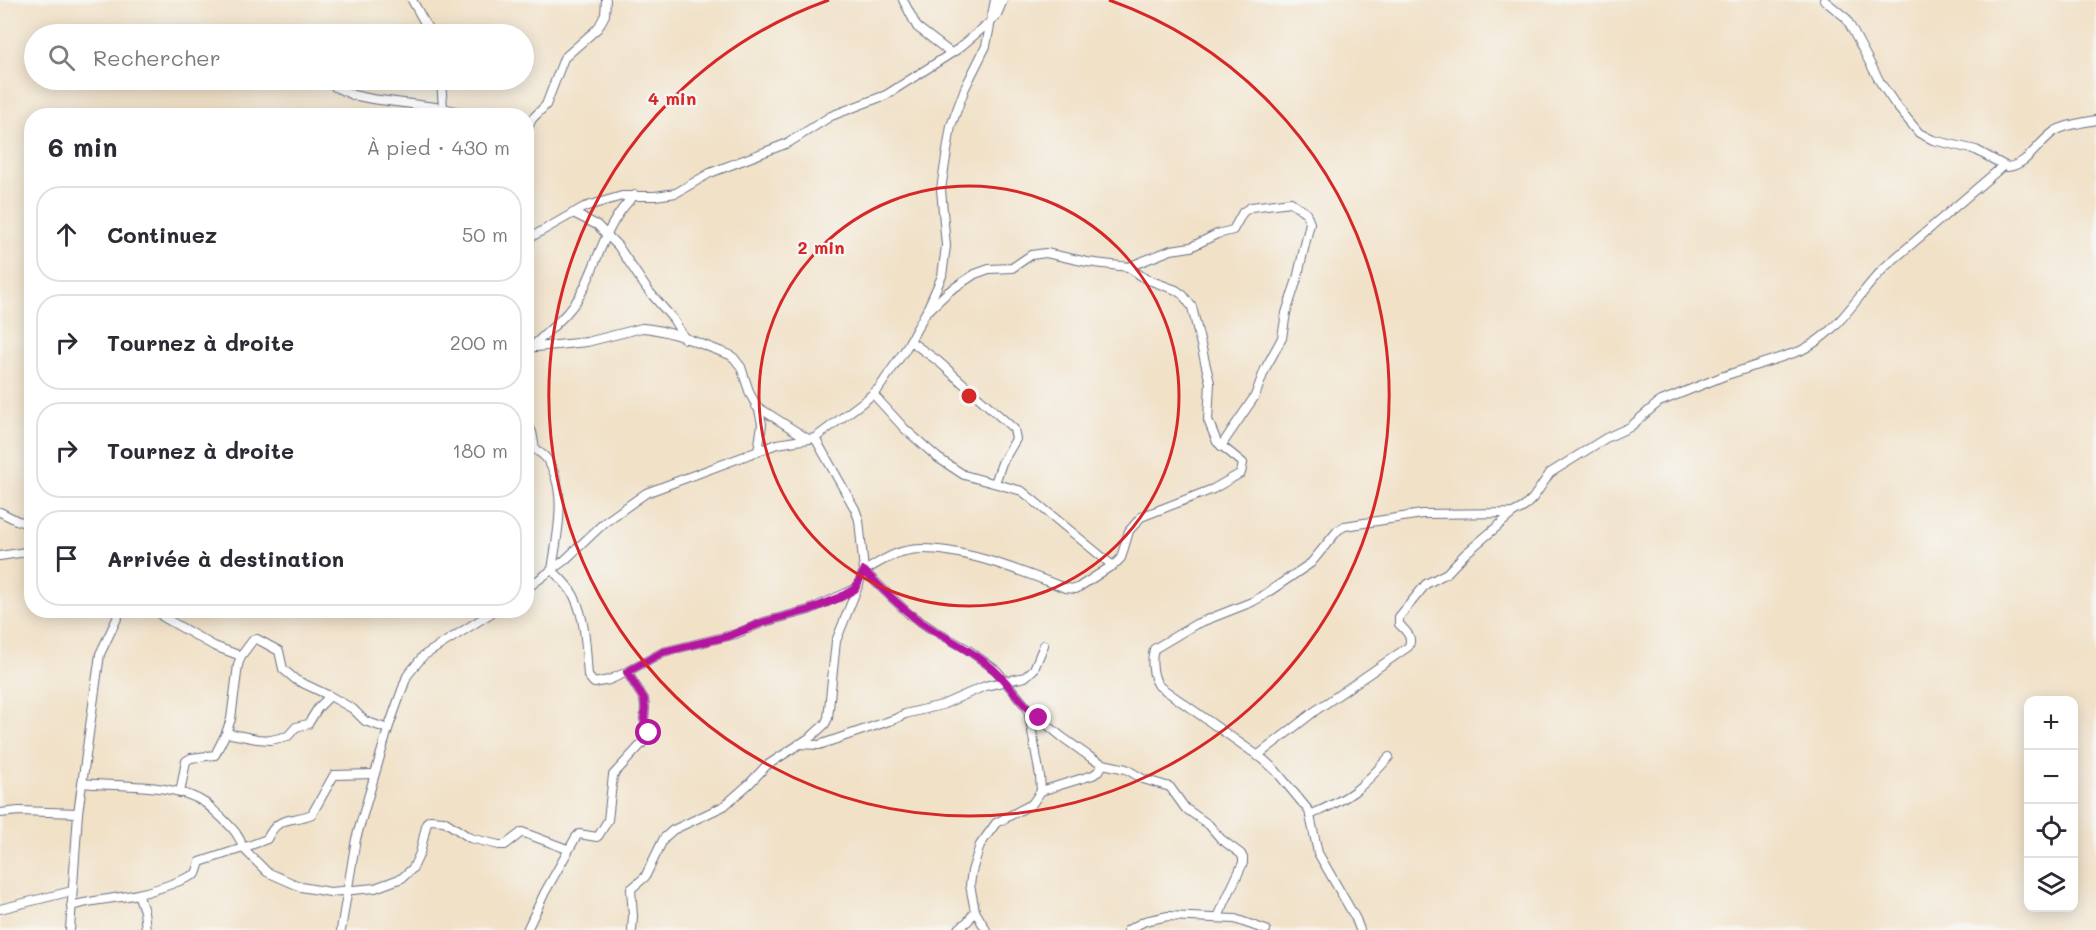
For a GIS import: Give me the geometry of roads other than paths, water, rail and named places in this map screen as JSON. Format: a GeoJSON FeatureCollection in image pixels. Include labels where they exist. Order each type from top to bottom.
{"type":"FeatureCollection","features":[{"type":"Feature","properties":{"kind":"street"},"geometry":{"type":"LineString","coordinates":[[412,0],[425,24]]}},
{"type":"Feature","properties":{"kind":"street"},"geometry":{"type":"LineString","coordinates":[[534,117],[546,105],[564,58],[598,28],[605,15],[606,0]]}},
{"type":"Feature","properties":{"kind":"street"},"geometry":{"type":"LineString","coordinates":[[903,0],[917,27],[951,53]]}},
{"type":"Feature","properties":{"kind":"street"},"geometry":{"type":"LineString","coordinates":[[534,583],[604,523],[646,493],[777,444],[812,438],[873,394],[910,341],[926,312],[944,269],[945,236],[941,189],[951,126],[964,88],[983,54],[995,0]]}},
{"type":"Feature","properties":{"kind":"street"},"geometry":{"type":"LineString","coordinates":[[534,235],[584,207],[615,198],[676,193],[710,173],[788,143],[831,116],[886,94],[951,53],[991,21],[999,11],[1003,0]]}},
{"type":"Feature","properties":{"kind":"street"},"geometry":{"type":"LineString","coordinates":[[1824,0],[1846,18],[1880,82],[1895,104],[1919,133],[1933,140],[1976,150],[2003,166],[2015,166],[2052,133],[2063,127],[2096,120]]}},
{"type":"Feature","properties":{"kind":"street"},"geometry":{"type":"LineString","coordinates":[[342,90],[353,95],[443,108],[442,90]]}},
{"type":"Feature","properties":{"kind":"street"},"geometry":{"type":"LineString","coordinates":[[1257,756],[1314,711],[1408,647],[1410,639],[1408,633],[1399,624],[1400,617],[1426,584],[1447,573],[1464,554],[1513,513],[1524,507],[1550,473],[1606,438],[1630,427],[1659,402],[1724,376],[1800,351],[1825,336],[1836,326],[1875,277],[2003,166]]}},
{"type":"Feature","properties":{"kind":"street"},"geometry":{"type":"LineString","coordinates":[[534,343],[565,314],[582,291],[619,213],[635,195]]}},
{"type":"Feature","properties":{"kind":"street"},"geometry":{"type":"LineString","coordinates":[[1128,267],[1172,250],[1191,247],[1217,234],[1233,230],[1244,212],[1251,207],[1289,201],[1309,218],[1310,223],[1297,279],[1286,313],[1282,338],[1265,369],[1255,396],[1221,446]]}},
{"type":"Feature","properties":{"kind":"street"},"geometry":{"type":"LineString","coordinates":[[573,213],[597,225],[618,246],[647,289],[673,319],[685,339]]}},
{"type":"Feature","properties":{"kind":"street"},"geometry":{"type":"LineString","coordinates":[[864,571],[903,551],[938,550],[996,563],[1065,588],[1076,589],[1113,566],[1121,558],[1129,531],[1141,517],[1213,489],[1241,473],[1243,463],[1221,446],[1208,420],[1210,383],[1192,307],[1176,290],[1146,279],[1128,267],[1087,262],[1046,253],[1031,255],[1012,268],[989,269],[975,274],[948,292],[926,312]]}},
{"type":"Feature","properties":{"kind":"street"},"geometry":{"type":"LineString","coordinates":[[534,347],[587,342],[642,328],[685,339],[734,358],[741,367],[762,424],[758,452]]}},
{"type":"Feature","properties":{"kind":"street"},"geometry":{"type":"LineString","coordinates":[[910,341],[938,361],[1014,429],[1016,439],[1002,463],[995,483]]}},
{"type":"Feature","properties":{"kind":"street"},"geometry":{"type":"LineString","coordinates":[[873,394],[905,429],[938,458],[964,475],[1022,490],[1113,566]]}},
{"type":"Feature","properties":{"kind":"street"},"geometry":{"type":"LineString","coordinates":[[632,930],[631,889],[645,877],[667,835],[676,827],[724,806],[770,763],[812,736],[825,724],[828,718],[836,641],[864,571],[859,520],[855,509],[812,438],[756,406]]}},
{"type":"Feature","properties":{"kind":"street"},"geometry":{"type":"LineString","coordinates":[[534,443],[535,449],[546,458],[557,486],[560,504],[552,570],[574,596],[582,623],[590,680],[599,683],[627,672],[663,652],[736,634],[764,622],[809,610],[855,589]]}},
{"type":"Feature","properties":{"kind":"street"},"geometry":{"type":"LineString","coordinates":[[0,512],[24,522]]}},
{"type":"Feature","properties":{"kind":"street"},"geometry":{"type":"LineString","coordinates":[[1360,930],[1318,853],[1310,815],[1276,771],[1159,686],[1155,680],[1154,649],[1196,624],[1261,597],[1306,567],[1338,530],[1345,526],[1422,514],[1513,513]]}},
{"type":"Feature","properties":{"kind":"street"},"geometry":{"type":"LineString","coordinates":[[0,556],[24,552]]}},
{"type":"Feature","properties":{"kind":"street"},"geometry":{"type":"LineString","coordinates":[[864,571],[909,614],[976,656],[997,672],[1028,710],[1062,737],[1103,764],[1122,767],[1143,779],[1170,787],[1186,810],[1209,825],[1221,839],[1241,854],[1243,863],[1218,917]]}},
{"type":"Feature","properties":{"kind":"street"},"geometry":{"type":"LineString","coordinates":[[69,930],[78,813],[100,654],[117,618]]}},
{"type":"Feature","properties":{"kind":"street"},"geometry":{"type":"LineString","coordinates":[[165,618],[214,646],[241,656]]}},
{"type":"Feature","properties":{"kind":"street"},"geometry":{"type":"LineString","coordinates":[[341,930],[356,839],[388,729],[407,676],[423,656],[483,618]]}},
{"type":"Feature","properties":{"kind":"street"},"geometry":{"type":"LineString","coordinates":[[180,793],[186,761],[191,758],[215,755],[226,733],[231,719],[238,665],[241,656],[256,639],[279,651],[283,669],[297,680],[353,709],[365,721],[388,729]]}},
{"type":"Feature","properties":{"kind":"street"},"geometry":{"type":"LineString","coordinates":[[799,744],[819,745],[905,714],[942,705],[985,686],[1022,678],[1031,672],[1044,645]]}},
{"type":"Feature","properties":{"kind":"street"},"geometry":{"type":"LineString","coordinates":[[527,930],[567,849],[577,835],[597,837],[599,835],[608,820],[613,775],[648,737],[648,728],[644,719],[644,699],[627,672]]}},
{"type":"Feature","properties":{"kind":"street"},"geometry":{"type":"LineString","coordinates":[[226,733],[265,740],[288,736],[296,727],[308,724],[318,708],[330,696]]}},
{"type":"Feature","properties":{"kind":"street"},"geometry":{"type":"LineString","coordinates":[[1028,710],[1041,791]]}},
{"type":"Feature","properties":{"kind":"street"},"geometry":{"type":"LineString","coordinates":[[1310,815],[1351,795],[1366,783],[1389,757]]}},
{"type":"Feature","properties":{"kind":"street"},"geometry":{"type":"LineString","coordinates":[[986,930],[975,911],[970,885],[980,845],[996,823],[1032,804],[1041,791],[1093,775],[1103,764]]}},
{"type":"Feature","properties":{"kind":"street"},"geometry":{"type":"LineString","coordinates":[[71,906],[97,899],[138,894],[196,874],[200,862],[267,839],[273,828],[282,821],[312,814],[334,775],[374,774]]}},
{"type":"Feature","properties":{"kind":"street"},"geometry":{"type":"LineString","coordinates":[[82,783],[125,785],[180,793],[206,804],[238,833],[243,848],[267,872],[319,892],[384,885],[409,873],[420,853],[427,822],[430,820],[444,821],[466,836],[499,845],[506,845],[522,832],[567,849]]}},
{"type":"Feature","properties":{"kind":"street"},"geometry":{"type":"LineString","coordinates":[[0,813],[19,811],[78,813]]}},
{"type":"Feature","properties":{"kind":"street"},"geometry":{"type":"LineString","coordinates":[[0,909],[72,891]]}},
{"type":"Feature","properties":{"kind":"street"},"geometry":{"type":"LineString","coordinates":[[138,894],[144,911],[146,930]]}},
{"type":"Feature","properties":{"kind":"street"},"geometry":{"type":"LineString","coordinates":[[957,930],[975,911]]}},
{"type":"Feature","properties":{"kind":"street"},"geometry":{"type":"LineString","coordinates":[[1128,930],[1158,916],[1218,917],[1245,921],[1266,930]]}}]}
